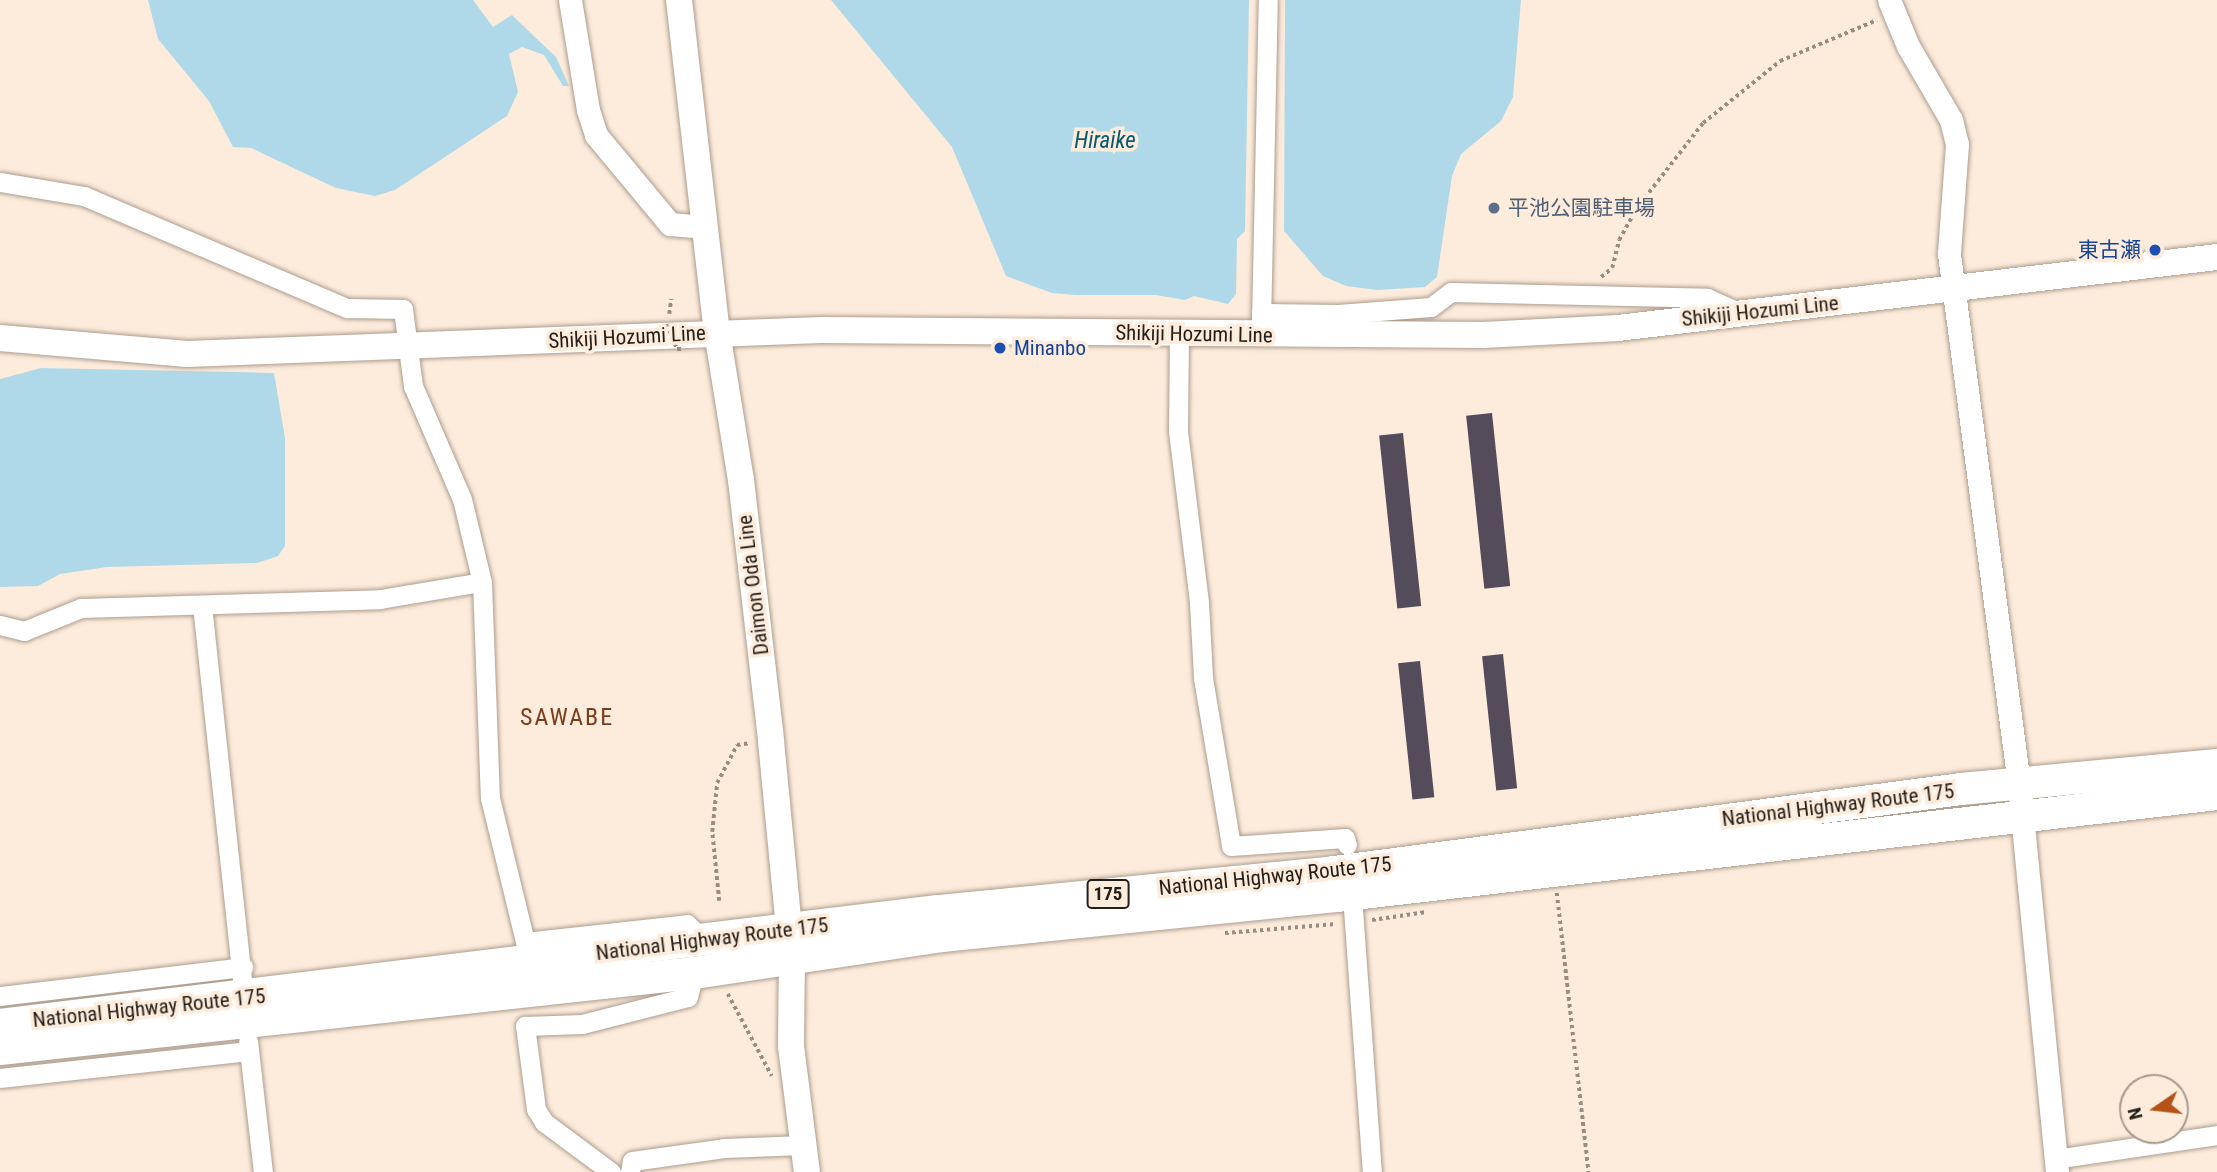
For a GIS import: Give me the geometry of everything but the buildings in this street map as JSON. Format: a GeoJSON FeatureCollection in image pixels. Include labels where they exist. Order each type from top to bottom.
{"type":"FeatureCollection","features":[{"type":"Feature","properties":{"kind":"highway","name":"National Highway Route 175"},"geometry":{"type":"LineString","coordinates":[[0,1049],[694,973],[791,943],[2019,784],[2217,765]]}},
{"type":"Feature","properties":{"kind":"highway","name":"National Highway Route 175"},"geometry":{"type":"LineString","coordinates":[[0,1025],[704,941],[791,943],[943,936],[1337,896],[2217,794]]}},
{"type":"Feature","properties":{"kind":"main road","name":"Daimon Oda Line"},"geometry":{"type":"LineString","coordinates":[[679,0],[717,332],[741,480],[771,741],[791,943],[791,1046],[807,1172]]}},
{"type":"Feature","properties":{"kind":"main road","name":"Shikiji Hozumi Line"},"geometry":{"type":"LineString","coordinates":[[0,338],[187,354],[405,348],[717,332],[1179,334],[1261,324],[1496,334],[1618,328],[2217,257]]}},
{"type":"Feature","properties":{"kind":"street"},"geometry":{"type":"LineString","coordinates":[[570,0],[588,110],[596,135],[670,224],[705,227]]}},
{"type":"Feature","properties":{"kind":"street"},"geometry":{"type":"LineString","coordinates":[[1268,0],[1261,324],[1338,314],[1431,307],[1451,292],[1707,298],[1741,314]]}},
{"type":"Feature","properties":{"kind":"street"},"geometry":{"type":"LineString","coordinates":[[1891,8],[1951,120],[1957,144],[1949,254],[2019,784],[2056,1165],[2217,1135]]}},
{"type":"Feature","properties":{"kind":"street"},"geometry":{"type":"LineString","coordinates":[[0,182],[84,196],[347,308],[403,309],[405,348],[412,386],[463,499],[482,582],[490,798],[525,942],[687,924],[704,941]]}},
{"type":"Feature","properties":{"kind":"street"},"geometry":{"type":"LineString","coordinates":[[1179,334],[1178,430],[1199,603],[1203,678],[1231,846],[1345,838],[1347,845]]}},
{"type":"Feature","properties":{"kind":"street"},"geometry":{"type":"LineString","coordinates":[[0,625],[24,631],[81,608],[380,599],[482,582]]}},
{"type":"Feature","properties":{"kind":"street"},"geometry":{"type":"LineString","coordinates":[[0,996],[243,974],[202,605]]}},
{"type":"Feature","properties":{"kind":"street"},"geometry":{"type":"LineString","coordinates":[[1353,909],[1372,1172]]}},
{"type":"Feature","properties":{"kind":"street"},"geometry":{"type":"LineString","coordinates":[[611,1172],[544,1122],[536,1109],[525,1027],[582,1024],[688,997],[694,973]]}},
{"type":"Feature","properties":{"kind":"street"},"geometry":{"type":"LineString","coordinates":[[0,1078],[248,1044],[262,1172]]}},
{"type":"Feature","properties":{"kind":"street"},"geometry":{"type":"LineString","coordinates":[[630,1172],[632,1161],[724,1148],[803,1145]]}},
{"type":"Feature","properties":{"kind":"path"},"geometry":{"type":"LineString","coordinates":[[1579,295],[1612,268],[1619,240],[1636,209],[1703,123],[1780,61],[1891,8]]}},
{"type":"Feature","properties":{"kind":"path"},"geometry":{"type":"LineString","coordinates":[[671,299],[667,324],[677,349],[681,349]]}},
{"type":"Feature","properties":{"kind":"path"},"geometry":{"type":"LineString","coordinates":[[719,901],[712,832],[717,783],[737,745],[771,741]]}},
{"type":"Feature","properties":{"kind":"path"},"geometry":{"type":"LineString","coordinates":[[1557,893],[1589,1172]]}},
{"type":"Feature","properties":{"kind":"path"},"geometry":{"type":"LineString","coordinates":[[728,994],[775,1080]]}},
{"type":"Feature","properties":{"kind":"water"},"geometry":{"type":"Polygon","coordinates":[[[148,0],[473,0],[493,27],[512,15],[556,57],[569,86],[563,86],[544,55],[522,47],[509,54],[518,92],[507,116],[395,190],[375,196],[336,188],[251,148],[233,147],[209,101],[158,39],[148,0]]]}},
{"type":"Feature","properties":{"kind":"water","name":"Hiraike"},"geometry":{"type":"Polygon","coordinates":[[[831,0],[1249,0],[1245,231],[1237,239],[1236,294],[1228,304],[1194,296],[1185,300],[1156,295],[1076,295],[1052,293],[1006,276],[952,147],[831,0]]]}},
{"type":"Feature","properties":{"kind":"water"},"geometry":{"type":"Polygon","coordinates":[[[1285,0],[1521,0],[1513,97],[1501,121],[1461,154],[1452,176],[1437,277],[1425,287],[1377,290],[1346,286],[1323,276],[1284,231],[1285,0]]]}},
{"type":"Feature","properties":{"kind":"water"},"geometry":{"type":"Polygon","coordinates":[[[41,368],[274,373],[285,438],[285,546],[278,556],[257,563],[107,567],[60,574],[38,586],[0,587],[0,379],[41,368]]]}},
{"type":"Feature","properties":{"kind":"place","name":"平池公園駐車場"},"geometry":{"type":"Point","coordinates":[1494,208]}},
{"type":"Feature","properties":{"kind":"place","name":"東古瀬"},"geometry":{"type":"Point","coordinates":[2155,250]}},
{"type":"Feature","properties":{"kind":"place","name":"Minanbo"},"geometry":{"type":"Point","coordinates":[1000,348]}},
{"type":"Feature","properties":{"kind":"district","name":"SAWABE"},"geometry":{"type":"Point","coordinates":[567,718]}}]}
